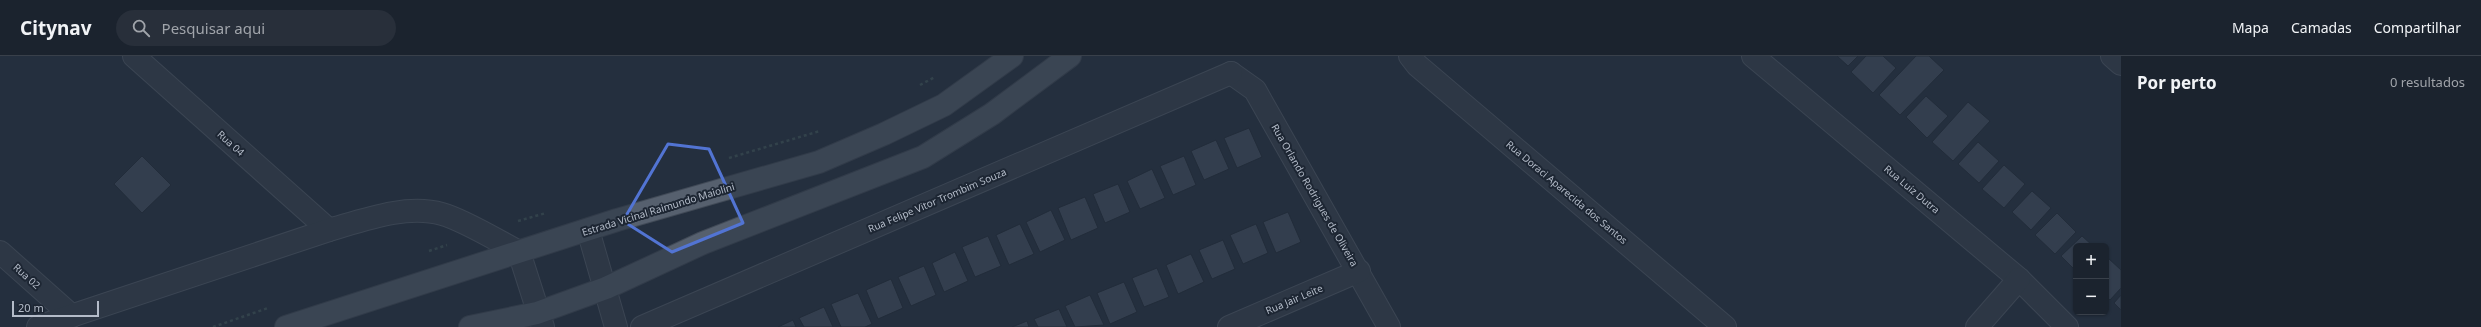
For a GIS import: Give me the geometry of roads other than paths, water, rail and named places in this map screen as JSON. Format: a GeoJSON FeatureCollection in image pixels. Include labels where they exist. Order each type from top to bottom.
{"type":"FeatureCollection","features":[{"type":"Feature","properties":{"kind":"main road","name":"Estrada Vicinal Raimundo Maiolini"},"geometry":{"type":"LineString","coordinates":[[286,327],[588,230],[819,162],[884,134],[944,104],[1012,56]]}},
{"type":"Feature","properties":{"kind":"main road"},"geometry":{"type":"LineString","coordinates":[[470,327],[540,320],[703,243],[923,157],[992,114],[1070,56]]}},
{"type":"Feature","properties":{"kind":"street","name":"Rua 04"},"geometry":{"type":"LineString","coordinates":[[134,56],[329,230]]}},
{"type":"Feature","properties":{"kind":"street","name":"Rua Doraci Aparecida dos Santos"},"geometry":{"type":"LineString","coordinates":[[1410,56],[1418,65],[1725,327]]}},
{"type":"Feature","properties":{"kind":"street","name":"Rua Luiz Dutra"},"geometry":{"type":"LineString","coordinates":[[1753,56],[2019,279],[2067,327]]}},
{"type":"Feature","properties":{"kind":"street"},"geometry":{"type":"LineString","coordinates":[[2112,56],[2121,64]]}},
{"type":"Feature","properties":{"kind":"street","name":"Rua Orlando Rodrigues de Oliveira"},"geometry":{"type":"LineString","coordinates":[[1234,64],[1255,90],[1389,327]]}},
{"type":"Feature","properties":{"kind":"street","name":"Rua Felipe Vitor Trombim Souza"},"geometry":{"type":"LineString","coordinates":[[642,327],[1234,64]]}},
{"type":"Feature","properties":{"kind":"street"},"geometry":{"type":"LineString","coordinates":[[38,327],[329,230],[371,218],[415,210],[443,214],[519,252],[540,320]]}},
{"type":"Feature","properties":{"kind":"street"},"geometry":{"type":"LineString","coordinates":[[588,230],[606,288],[616,327]]}},
{"type":"Feature","properties":{"kind":"street","name":"Rua 02"},"geometry":{"type":"LineString","coordinates":[[0,252],[72,316]]}},
{"type":"Feature","properties":{"kind":"street","name":"Rua Jair Leite"},"geometry":{"type":"LineString","coordinates":[[1229,327],[1358,271]]}},
{"type":"Feature","properties":{"kind":"street"},"geometry":{"type":"LineString","coordinates":[[1977,327],[2019,279]]}}]}
